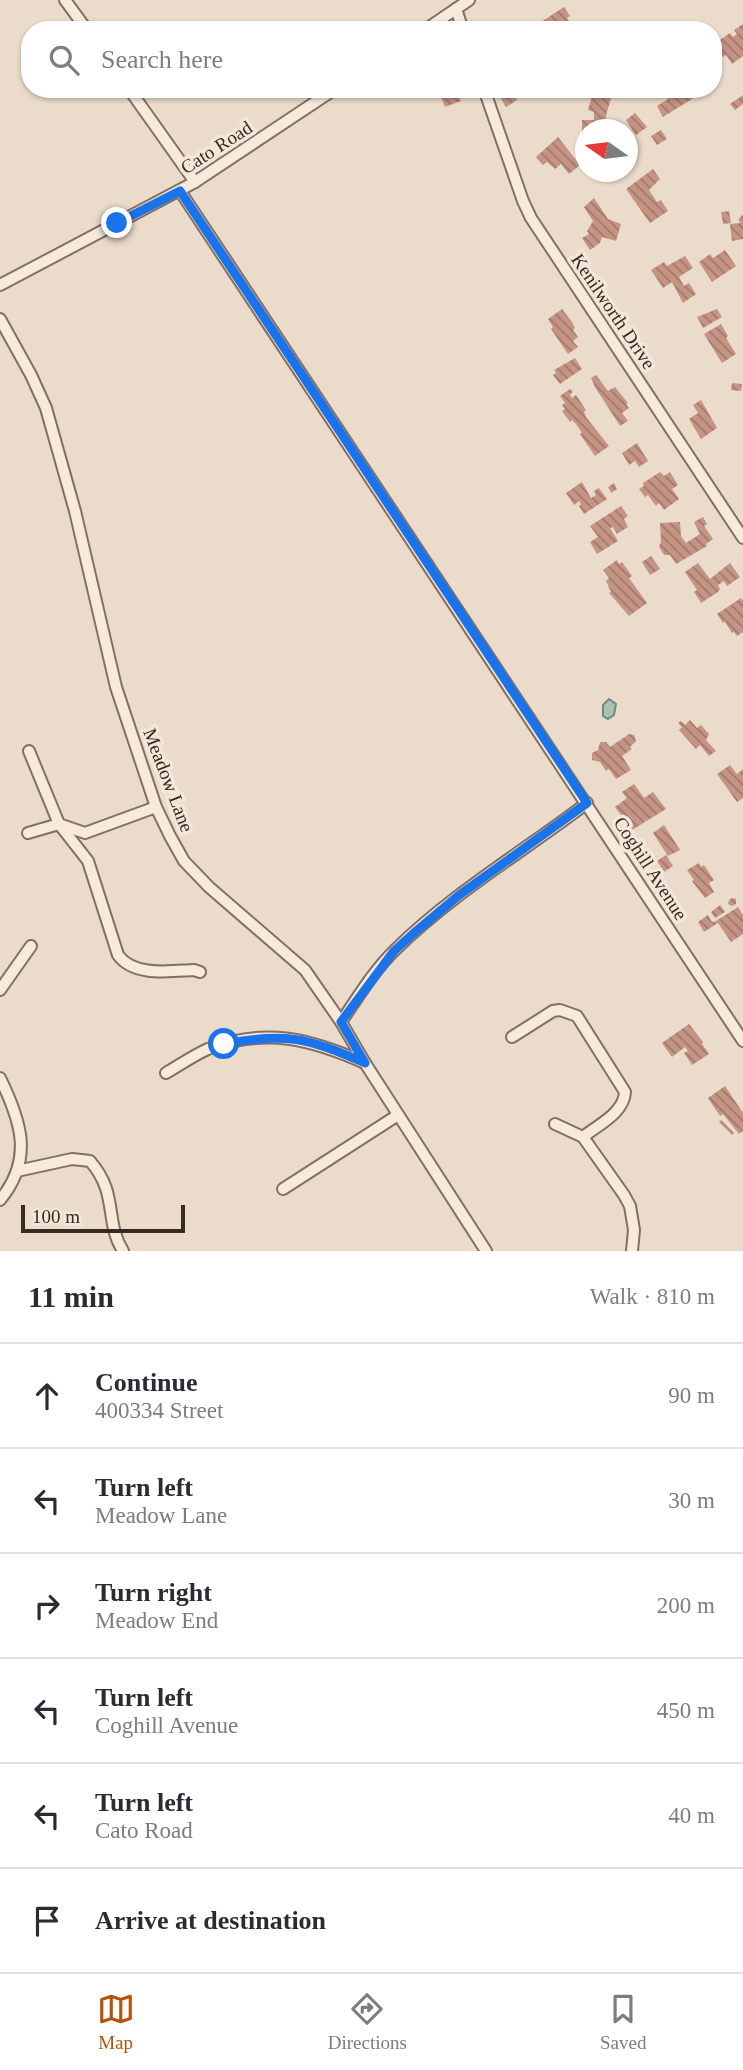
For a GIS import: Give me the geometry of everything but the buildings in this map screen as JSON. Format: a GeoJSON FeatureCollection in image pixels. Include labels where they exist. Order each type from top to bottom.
{"type":"FeatureCollection","features":[{"type":"Feature","properties":{"kind":"street"},"geometry":{"type":"LineString","coordinates":[[65,0],[80,21]]}},
{"type":"Feature","properties":{"kind":"street"},"geometry":{"type":"LineString","coordinates":[[438,21],[469,0]]}},
{"type":"Feature","properties":{"kind":"street"},"geometry":{"type":"LineString","coordinates":[[456,9],[460,21]]}},
{"type":"Feature","properties":{"kind":"street"},"geometry":{"type":"LineString","coordinates":[[135,98],[195,182]]}},
{"type":"Feature","properties":{"kind":"street","name":"Cato Road"},"geometry":{"type":"LineString","coordinates":[[0,285],[180,191],[321,98]]}},
{"type":"Feature","properties":{"kind":"street","name":"Kenilworth Drive"},"geometry":{"type":"LineString","coordinates":[[487,98],[531,218],[743,538]]}},
{"type":"Feature","properties":{"kind":"street","name":"Coghill Avenue"},"geometry":{"type":"LineString","coordinates":[[180,191],[743,1041]]}},
{"type":"Feature","properties":{"kind":"street","name":"Meadow Lane"},"geometry":{"type":"LineString","coordinates":[[0,319],[32,375],[46,408],[75,511],[116,687],[156,807],[184,861],[209,887],[305,970],[341,1022],[486,1251]]}},
{"type":"Feature","properties":{"kind":"street"},"geometry":{"type":"LineString","coordinates":[[29,751],[59,824],[88,861],[118,955],[124,963],[150,971],[200,972]]}},
{"type":"Feature","properties":{"kind":"street"},"geometry":{"type":"LineString","coordinates":[[341,1022],[394,951],[414,933],[458,896],[587,803]]}},
{"type":"Feature","properties":{"kind":"street"},"geometry":{"type":"LineString","coordinates":[[28,833],[59,824],[85,833],[156,807]]}},
{"type":"Feature","properties":{"kind":"street"},"geometry":{"type":"LineString","coordinates":[[0,990],[31,946]]}},
{"type":"Feature","properties":{"kind":"street"},"geometry":{"type":"LineString","coordinates":[[512,1037],[553,1011],[560,1010],[577,1016],[625,1092],[625,1102],[619,1109],[583,1137]]}},
{"type":"Feature","properties":{"kind":"street"},"geometry":{"type":"LineString","coordinates":[[166,1073],[207,1050],[260,1037],[290,1038],[316,1043],[365,1063]]}},
{"type":"Feature","properties":{"kind":"street"},"geometry":{"type":"LineString","coordinates":[[0,1078],[10,1097],[21,1132],[22,1148],[17,1171],[0,1200]]}},
{"type":"Feature","properties":{"kind":"street"},"geometry":{"type":"LineString","coordinates":[[283,1189],[398,1115]]}},
{"type":"Feature","properties":{"kind":"street"},"geometry":{"type":"LineString","coordinates":[[555,1124],[583,1137],[631,1206],[634,1230],[632,1251]]}},
{"type":"Feature","properties":{"kind":"street"},"geometry":{"type":"LineString","coordinates":[[17,1171],[72,1159],[90,1161],[108,1187],[117,1242],[122,1251]]}},
{"type":"Feature","properties":{"kind":"water"},"geometry":{"type":"Polygon","coordinates":[[[609,699],[616,704],[614,715],[608,719],[603,716],[603,705],[609,699]]]}},
{"type":"Feature","properties":{"kind":"route"},"geometry":{"type":"LineString","coordinates":[[117,223],[180,191],[587,803],[458,896],[394,951],[368,982],[341,1022],[365,1063],[316,1043],[290,1038],[260,1037],[224,1044]]}}]}
